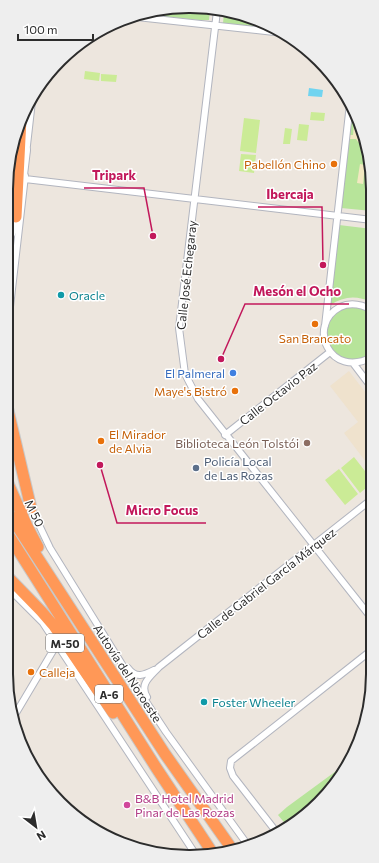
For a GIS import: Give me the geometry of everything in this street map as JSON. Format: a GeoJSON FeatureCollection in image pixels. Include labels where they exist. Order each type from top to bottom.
{"type":"FeatureCollection","features":[{"type":"Feature","properties":{"kind":"highway"},"geometry":{"type":"LineString","coordinates":[[16,217],[20,141]]}},
{"type":"Feature","properties":{"kind":"highway"},"geometry":{"type":"LineString","coordinates":[[13,430],[32,508]]}},
{"type":"Feature","properties":{"kind":"highway","name":"M 50"},"geometry":{"type":"LineString","coordinates":[[13,495],[27,526],[44,557],[108,659],[112,672]]}},
{"type":"Feature","properties":{"kind":"highway","name":"Autovía del Noroeste"},"geometry":{"type":"LineString","coordinates":[[13,520],[165,754],[230,845]]}},
{"type":"Feature","properties":{"kind":"highway","name":"A-6"},"geometry":{"type":"LineString","coordinates":[[13,542],[157,769],[210,849]]}},
{"type":"Feature","properties":{"kind":"highway","name":"M-50"},"geometry":{"type":"LineString","coordinates":[[13,582],[54,626],[203,850]]}},
{"type":"Feature","properties":{"kind":"street","name":"Calle José Echegaray"},"geometry":{"type":"LineString","coordinates":[[217,15],[179,328],[183,362],[187,379],[198,399],[225,435],[366,611]]}},
{"type":"Feature","properties":{"kind":"street"},"geometry":{"type":"LineString","coordinates":[[149,18],[269,32]]}},
{"type":"Feature","properties":{"kind":"street"},"geometry":{"type":"LineString","coordinates":[[13,230],[31,112]]}},
{"type":"Feature","properties":{"kind":"street"},"geometry":{"type":"LineString","coordinates":[[349,113],[324,331],[325,342],[330,352],[340,360],[353,363],[366,360]]}},
{"type":"Feature","properties":{"kind":"street"},"geometry":{"type":"LineString","coordinates":[[13,287],[25,179],[26,150]]}},
{"type":"Feature","properties":{"kind":"street"},"geometry":{"type":"LineString","coordinates":[[25,179],[366,219]]}},
{"type":"Feature","properties":{"kind":"street"},"geometry":{"type":"LineString","coordinates":[[325,326],[332,313],[343,306],[357,304],[366,307]]}},
{"type":"Feature","properties":{"kind":"street","name":"Calle Octavio Paz"},"geometry":{"type":"LineString","coordinates":[[225,435],[330,352]]}},
{"type":"Feature","properties":{"kind":"street"},"geometry":{"type":"LineString","coordinates":[[353,363],[366,380]]}},
{"type":"Feature","properties":{"kind":"street"},"geometry":{"type":"LineString","coordinates":[[13,451],[24,490],[50,548],[166,732],[244,841]]}},
{"type":"Feature","properties":{"kind":"street","name":"Calle de Gabriel García Márquez"},"geometry":{"type":"LineString","coordinates":[[166,732],[144,693],[143,687],[145,682],[159,667],[366,504]]}},
{"type":"Feature","properties":{"kind":"street"},"geometry":{"type":"LineString","coordinates":[[13,593],[43,623],[193,850]]}},
{"type":"Feature","properties":{"kind":"street","name":"Calle de Gabriel García Márquez"},"geometry":{"type":"LineString","coordinates":[[88,609],[130,671],[135,675],[141,676],[159,667]]}},
{"type":"Feature","properties":{"kind":"street"},"geometry":{"type":"LineString","coordinates":[[17,711],[57,644]]}},
{"type":"Feature","properties":{"kind":"street"},"geometry":{"type":"LineString","coordinates":[[274,829],[233,776],[230,770],[230,763],[233,759],[366,654]]}},
{"type":"Feature","properties":{"kind":"shaded area"},"geometry":{"type":"Polygon","coordinates":[[[349,371],[366,393],[366,462],[344,433],[358,422],[330,386],[349,371]]]}},
{"type":"Feature","properties":{"kind":"green space"},"geometry":{"type":"Polygon","coordinates":[[[178,13],[210,14],[209,20],[156,16],[178,13]]]}},
{"type":"Feature","properties":{"kind":"green space"},"geometry":{"type":"Polygon","coordinates":[[[224,16],[259,27],[223,23],[224,16]]]}},
{"type":"Feature","properties":{"kind":"green space"},"geometry":{"type":"Polygon","coordinates":[[[85,71],[100,73],[99,81],[84,79],[85,71]]]}},
{"type":"Feature","properties":{"kind":"green space"},"geometry":{"type":"Polygon","coordinates":[[[101,74],[117,75],[116,82],[101,81],[101,74]]]}},
{"type":"Feature","properties":{"kind":"green space"},"geometry":{"type":"Polygon","coordinates":[[[311,112],[325,113],[324,121],[310,120],[311,112]]]}},
{"type":"Feature","properties":{"kind":"green space"},"geometry":{"type":"Polygon","coordinates":[[[244,118],[260,120],[256,153],[240,151],[244,118]]]}},
{"type":"Feature","properties":{"kind":"green space"},"geometry":{"type":"Polygon","coordinates":[[[352,119],[363,155],[366,178],[366,210],[341,208],[352,119]]]}},
{"type":"Feature","properties":{"kind":"green space"},"geometry":{"type":"Polygon","coordinates":[[[299,124],[309,125],[307,141],[297,140],[299,124]]]}},
{"type":"Feature","properties":{"kind":"green space"},"geometry":{"type":"Polygon","coordinates":[[[285,128],[292,129],[290,144],[283,144],[285,128]]]}},
{"type":"Feature","properties":{"kind":"green space"},"geometry":{"type":"Polygon","coordinates":[[[241,154],[256,155],[254,173],[239,171],[241,154]]]}},
{"type":"Feature","properties":{"kind":"green space"},"geometry":{"type":"Polygon","coordinates":[[[339,225],[366,228],[366,300],[361,298],[345,298],[330,305],[339,225]]]}},
{"type":"Feature","properties":{"kind":"green space"},"geometry":{"type":"Polygon","coordinates":[[[348,307],[362,308],[366,310],[366,356],[359,360],[348,360],[338,355],[330,346],[327,336],[328,325],[335,315],[348,307]]]}},
{"type":"Feature","properties":{"kind":"green space"},"geometry":{"type":"Polygon","coordinates":[[[354,457],[366,472],[366,488],[360,493],[341,468],[354,457]]]}},
{"type":"Feature","properties":{"kind":"green space"},"geometry":{"type":"Polygon","coordinates":[[[339,469],[358,494],[345,505],[325,480],[339,469]]]}},
{"type":"Feature","properties":{"kind":"green space"},"geometry":{"type":"Polygon","coordinates":[[[337,770],[330,781],[306,806],[284,822],[278,815],[337,770]]]}},
{"type":"Feature","properties":{"kind":"sand"},"geometry":{"type":"Polygon","coordinates":[[[354,124],[360,143],[356,139],[350,139],[350,135],[353,135],[354,124]]]}},
{"type":"Feature","properties":{"kind":"sand"},"geometry":{"type":"Polygon","coordinates":[[[360,164],[364,165],[363,184],[357,183],[360,164]]]}},
{"type":"Feature","properties":{"kind":"water"},"geometry":{"type":"Polygon","coordinates":[[[309,88],[323,90],[322,97],[308,96],[309,88]]]}},
{"type":"Feature","properties":{"kind":"place","name":"Pabellón Chino"},"geometry":{"type":"Point","coordinates":[334,164]}},
{"type":"Feature","properties":{"kind":"place","name":"Tripark"},"geometry":{"type":"Point","coordinates":[153,236]}},
{"type":"Feature","properties":{"kind":"place","name":"Ibercaja"},"geometry":{"type":"Point","coordinates":[323,265]}},
{"type":"Feature","properties":{"kind":"place","name":"Oracle"},"geometry":{"type":"Point","coordinates":[61,295]}},
{"type":"Feature","properties":{"kind":"place","name":"San Brancato"},"geometry":{"type":"Point","coordinates":[315,324]}},
{"type":"Feature","properties":{"kind":"place","name":"Mesón el Ocho"},"geometry":{"type":"Point","coordinates":[221,359]}},
{"type":"Feature","properties":{"kind":"place","name":"El Palmeral"},"geometry":{"type":"Point","coordinates":[233,373]}},
{"type":"Feature","properties":{"kind":"place","name":"Maye's Bistró"},"geometry":{"type":"Point","coordinates":[235,391]}},
{"type":"Feature","properties":{"kind":"place","name":"El Mirador de Alvia"},"geometry":{"type":"Point","coordinates":[101,441]}},
{"type":"Feature","properties":{"kind":"place","name":"Biblioteca León Tolstói"},"geometry":{"type":"Point","coordinates":[307,443]}},
{"type":"Feature","properties":{"kind":"place","name":"Micro Focus"},"geometry":{"type":"Point","coordinates":[100,465]}},
{"type":"Feature","properties":{"kind":"place","name":"Policía Local de Las Rozas"},"geometry":{"type":"Point","coordinates":[196,468]}},
{"type":"Feature","properties":{"kind":"place","name":"Calleja"},"geometry":{"type":"Point","coordinates":[31,672]}},
{"type":"Feature","properties":{"kind":"place","name":"Foster Wheeler"},"geometry":{"type":"Point","coordinates":[204,702]}},
{"type":"Feature","properties":{"kind":"place","name":"B&B Hotel Madrid Pinar de Las Rozas"},"geometry":{"type":"Point","coordinates":[127,805]}}]}
